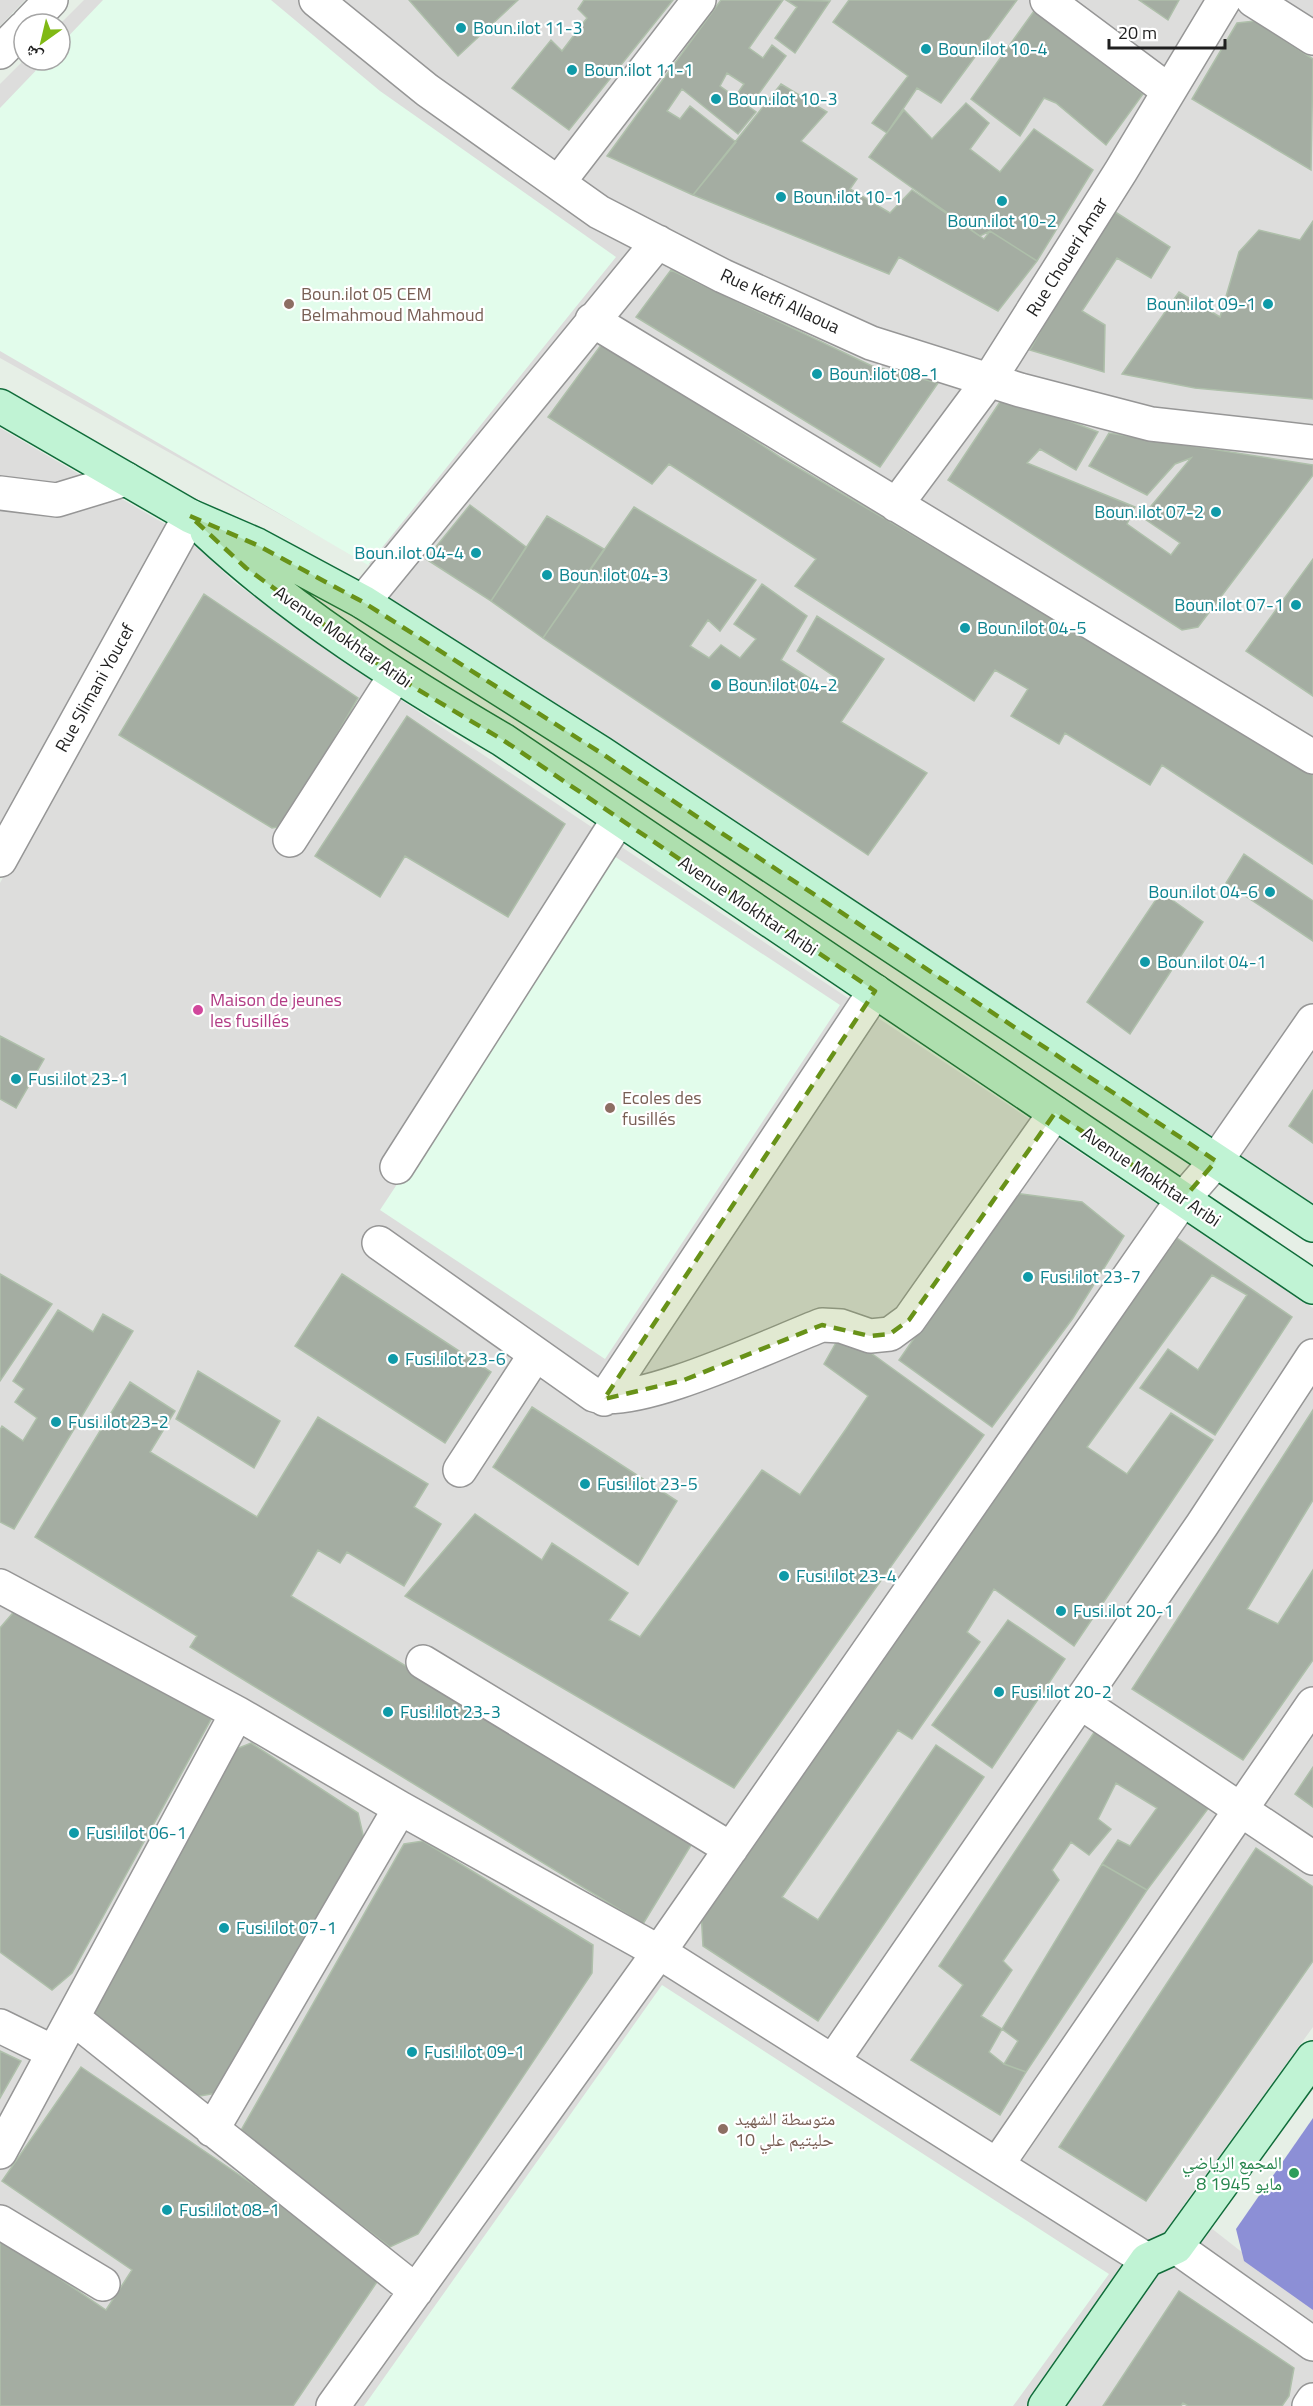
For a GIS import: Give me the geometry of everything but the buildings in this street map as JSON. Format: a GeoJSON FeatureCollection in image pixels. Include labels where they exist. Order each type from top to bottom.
{"type":"FeatureCollection","features":[{"type":"Feature","properties":{"kind":"main road","name":"Avenue Mokhtar Aribi"},"geometry":{"type":"LineString","coordinates":[[0,406],[190,516],[257,545],[363,602],[601,753],[1313,1225]]}},
{"type":"Feature","properties":{"kind":"main road","name":"Avenue Mokhtar Aribi"},"geometry":{"type":"LineString","coordinates":[[190,516],[246,568],[395,676],[503,740],[618,820],[1313,1287]]}},
{"type":"Feature","properties":{"kind":"main road"},"geometry":{"type":"LineString","coordinates":[[1045,2406],[1147,2260],[1176,2247],[1313,2058]]}},
{"type":"Feature","properties":{"kind":"street"},"geometry":{"type":"LineString","coordinates":[[40,12],[51,0]]}},
{"type":"Feature","properties":{"kind":"street","name":"Rue Ketfi Allaoua"},"geometry":{"type":"LineString","coordinates":[[316,0],[427,90],[599,212],[723,276],[871,343],[989,380],[1151,424],[1313,442]]}},
{"type":"Feature","properties":{"kind":"street"},"geometry":{"type":"LineString","coordinates":[[558,183],[699,0]]}},
{"type":"Feature","properties":{"kind":"street"},"geometry":{"type":"LineString","coordinates":[[1047,0],[1169,91]]}},
{"type":"Feature","properties":{"kind":"street","name":"Rue Choueri Amar"},"geometry":{"type":"LineString","coordinates":[[896,505],[989,380],[1224,0]]}},
{"type":"Feature","properties":{"kind":"street"},"geometry":{"type":"LineString","coordinates":[[1253,0],[1313,38]]}},
{"type":"Feature","properties":{"kind":"street"},"geometry":{"type":"LineString","coordinates":[[0,52],[12,40]]}},
{"type":"Feature","properties":{"kind":"street"},"geometry":{"type":"LineString","coordinates":[[363,602],[658,242]]}},
{"type":"Feature","properties":{"kind":"street"},"geometry":{"type":"LineString","coordinates":[[592,320],[1313,757]]}},
{"type":"Feature","properties":{"kind":"street"},"geometry":{"type":"LineString","coordinates":[[0,493],[57,500],[126,479]]}},
{"type":"Feature","properties":{"kind":"street","name":"Rue Slimani Youcef"},"geometry":{"type":"LineString","coordinates":[[0,860],[190,516]]}},
{"type":"Feature","properties":{"kind":"street"},"geometry":{"type":"LineString","coordinates":[[290,840],[395,676]]}},
{"type":"Feature","properties":{"kind":"street"},"geometry":{"type":"LineString","coordinates":[[397,1167],[618,820]]}},
{"type":"Feature","properties":{"kind":"street"},"geometry":{"type":"LineString","coordinates":[[604,1399],[875,991]]}},
{"type":"Feature","properties":{"kind":"street"},"geometry":{"type":"LineString","coordinates":[[333,2406],[659,1952],[1183,1199],[1216,1161],[1313,1021]]}},
{"type":"Feature","properties":{"kind":"street"},"geometry":{"type":"LineString","coordinates":[[379,1243],[594,1395],[604,1399],[625,1397],[684,1380],[822,1325],[841,1326],[870,1336],[890,1334],[909,1320],[1055,1113]]}},
{"type":"Feature","properties":{"kind":"street"},"geometry":{"type":"LineString","coordinates":[[460,1470],[536,1354]]}},
{"type":"Feature","properties":{"kind":"street"},"geometry":{"type":"LineString","coordinates":[[833,2061],[1080,1702],[1313,1356]]}},
{"type":"Feature","properties":{"kind":"street"},"geometry":{"type":"LineString","coordinates":[[0,1586],[237,1713],[400,1808],[659,1952],[1147,2260]]}},
{"type":"Feature","properties":{"kind":"street"},"geometry":{"type":"LineString","coordinates":[[423,1662],[731,1849]]}},
{"type":"Feature","properties":{"kind":"street"},"geometry":{"type":"LineString","coordinates":[[1080,1702],[1313,1858]]}},
{"type":"Feature","properties":{"kind":"street"},"geometry":{"type":"LineString","coordinates":[[997,2165],[1313,1704]]}},
{"type":"Feature","properties":{"kind":"street"},"geometry":{"type":"LineString","coordinates":[[0,2152],[237,1713]]}},
{"type":"Feature","properties":{"kind":"street"},"geometry":{"type":"LineString","coordinates":[[212,2130],[400,1808]]}},
{"type":"Feature","properties":{"kind":"street"},"geometry":{"type":"LineString","coordinates":[[73,2018],[416,2291]]}},
{"type":"Feature","properties":{"kind":"street"},"geometry":{"type":"LineString","coordinates":[[0,2026],[53,2052]]}},
{"type":"Feature","properties":{"kind":"street"},"geometry":{"type":"LineString","coordinates":[[0,2222],[103,2284]]}},
{"type":"Feature","properties":{"kind":"street"},"geometry":{"type":"LineString","coordinates":[[1176,2247],[1313,2344]]}},
{"type":"Feature","properties":{"kind":"street"},"geometry":{"type":"LineString","coordinates":[[1309,2406],[1313,2400]]}},
{"type":"Feature","properties":{"kind":"highlighted area"},"geometry":{"type":"Polygon","coordinates":[[[190,516],[257,545],[363,602],[601,753],[1216,1161],[1183,1199],[1055,1113],[909,1320],[890,1334],[870,1336],[822,1325],[684,1380],[604,1399],[875,991],[503,740],[395,676],[246,568],[190,516]]]}},
{"type":"Feature","properties":{"kind":"shaded area"},"geometry":{"type":"Polygon","coordinates":[[[0,0],[25,0],[12,12],[0,26],[0,0]]]}},
{"type":"Feature","properties":{"kind":"shaded area"},"geometry":{"type":"Polygon","coordinates":[[[84,0],[1313,0],[1313,1204],[602,732],[382,594],[394,578],[0,358],[0,84],[12,72],[72,72],[72,12],[84,0]]]}},
{"type":"Feature","properties":{"kind":"shaded area","name":"Boun.ilot 05 CEM Belmahmoud Mahmoud"},"geometry":{"type":"Polygon","coordinates":[[[103,0],[271,0],[380,91],[616,257],[368,565],[0,351],[0,108],[34,72],[72,72],[72,32],[103,0]]]}},
{"type":"Feature","properties":{"kind":"shaded area"},"geometry":{"type":"Polygon","coordinates":[[[0,428],[170,527],[0,835],[0,428]]]}},
{"type":"Feature","properties":{"kind":"shaded area"},"geometry":{"type":"Polygon","coordinates":[[[189,539],[234,582],[377,684],[1313,1308],[1313,2027],[1183,2206],[1313,2308],[1313,2406],[0,2406],[0,883],[189,539]]]}},
{"type":"Feature","properties":{"kind":"shaded area","name":"Ecoles des fusillés"},"geometry":{"type":"Polygon","coordinates":[[[614,856],[840,1005],[605,1359],[380,1210],[614,856]]]}},
{"type":"Feature","properties":{"kind":"shaded area","name":"متوسطة الشهيد حليتيم علي 10"},"geometry":{"type":"Polygon","coordinates":[[[662,1985],[1109,2274],[1013,2406],[364,2406],[662,1985]]]}},
{"type":"Feature","properties":{"kind":"shaded area","name":"المجمع الرياضي 8 مايو 1945"},"geometry":{"type":"Polygon","coordinates":[[[1313,2118],[1313,2310],[1244,2261],[1236,2229],[1313,2118]]]}},
{"type":"Feature","properties":{"kind":"place","name":"Boun.ilot 11-3"},"geometry":{"type":"Point","coordinates":[461,28]}},
{"type":"Feature","properties":{"kind":"place","name":"Boun.ilot 10-4"},"geometry":{"type":"Point","coordinates":[926,49]}},
{"type":"Feature","properties":{"kind":"place","name":"Boun.ilot 11-1"},"geometry":{"type":"Point","coordinates":[572,70]}},
{"type":"Feature","properties":{"kind":"place","name":"Boun.ilot 10-3"},"geometry":{"type":"Point","coordinates":[716,99]}},
{"type":"Feature","properties":{"kind":"place","name":"Boun.ilot 10-1"},"geometry":{"type":"Point","coordinates":[781,197]}},
{"type":"Feature","properties":{"kind":"place","name":"Boun.ilot 10-2"},"geometry":{"type":"Point","coordinates":[1002,201]}},
{"type":"Feature","properties":{"kind":"place","name":"Boun.ilot 05 CEM Belmahmoud Mahmoud"},"geometry":{"type":"Point","coordinates":[289,304]}},
{"type":"Feature","properties":{"kind":"place","name":"Boun.ilot 09-1"},"geometry":{"type":"Point","coordinates":[1268,304]}},
{"type":"Feature","properties":{"kind":"place","name":"Boun.ilot 08-1"},"geometry":{"type":"Point","coordinates":[817,374]}},
{"type":"Feature","properties":{"kind":"place","name":"Boun.ilot 07-2"},"geometry":{"type":"Point","coordinates":[1216,512]}},
{"type":"Feature","properties":{"kind":"place","name":"Boun.ilot 04-4"},"geometry":{"type":"Point","coordinates":[476,553]}},
{"type":"Feature","properties":{"kind":"place","name":"Boun.ilot 04-3"},"geometry":{"type":"Point","coordinates":[547,575]}},
{"type":"Feature","properties":{"kind":"place","name":"Boun.ilot 07-1"},"geometry":{"type":"Point","coordinates":[1296,605]}},
{"type":"Feature","properties":{"kind":"place","name":"Boun.ilot 04-5"},"geometry":{"type":"Point","coordinates":[965,628]}},
{"type":"Feature","properties":{"kind":"place","name":"Boun.ilot 04-2"},"geometry":{"type":"Point","coordinates":[716,685]}},
{"type":"Feature","properties":{"kind":"place","name":"Boun.ilot 04-6"},"geometry":{"type":"Point","coordinates":[1270,892]}},
{"type":"Feature","properties":{"kind":"place","name":"Boun.ilot 04-1"},"geometry":{"type":"Point","coordinates":[1145,962]}},
{"type":"Feature","properties":{"kind":"place","name":"Maison de jeunes les fusillés"},"geometry":{"type":"Point","coordinates":[198,1010]}},
{"type":"Feature","properties":{"kind":"place","name":"Fusi.ilot 23-1"},"geometry":{"type":"Point","coordinates":[16,1079]}},
{"type":"Feature","properties":{"kind":"place","name":"Ecoles des fusillés"},"geometry":{"type":"Point","coordinates":[610,1108]}},
{"type":"Feature","properties":{"kind":"place","name":"Fusi.ilot 23-7"},"geometry":{"type":"Point","coordinates":[1028,1277]}},
{"type":"Feature","properties":{"kind":"place","name":"Fusi.ilot 23-6"},"geometry":{"type":"Point","coordinates":[393,1359]}},
{"type":"Feature","properties":{"kind":"place","name":"Fusi.ilot 23-2"},"geometry":{"type":"Point","coordinates":[56,1422]}},
{"type":"Feature","properties":{"kind":"place","name":"Fusi.ilot 23-5"},"geometry":{"type":"Point","coordinates":[585,1484]}},
{"type":"Feature","properties":{"kind":"place","name":"Fusi.ilot 23-4"},"geometry":{"type":"Point","coordinates":[784,1576]}},
{"type":"Feature","properties":{"kind":"place","name":"Fusi.ilot 20-1"},"geometry":{"type":"Point","coordinates":[1061,1611]}},
{"type":"Feature","properties":{"kind":"place","name":"Fusi.ilot 20-2"},"geometry":{"type":"Point","coordinates":[999,1692]}},
{"type":"Feature","properties":{"kind":"place","name":"Fusi.ilot 23-3"},"geometry":{"type":"Point","coordinates":[388,1712]}},
{"type":"Feature","properties":{"kind":"place","name":"Fusi.ilot 06-1"},"geometry":{"type":"Point","coordinates":[74,1833]}},
{"type":"Feature","properties":{"kind":"place","name":"Fusi.ilot 07-1"},"geometry":{"type":"Point","coordinates":[224,1928]}},
{"type":"Feature","properties":{"kind":"place","name":"Fusi.ilot 09-1"},"geometry":{"type":"Point","coordinates":[412,2052]}},
{"type":"Feature","properties":{"kind":"place","name":"متوسطة الشهيد حليتيم علي 10"},"geometry":{"type":"Point","coordinates":[723,2129]}},
{"type":"Feature","properties":{"kind":"place","name":"المجمع الرياضي 8 مايو 1945"},"geometry":{"type":"Point","coordinates":[1294,2173]}},
{"type":"Feature","properties":{"kind":"place","name":"Fusi.ilot 08-1"},"geometry":{"type":"Point","coordinates":[167,2210]}}]}
